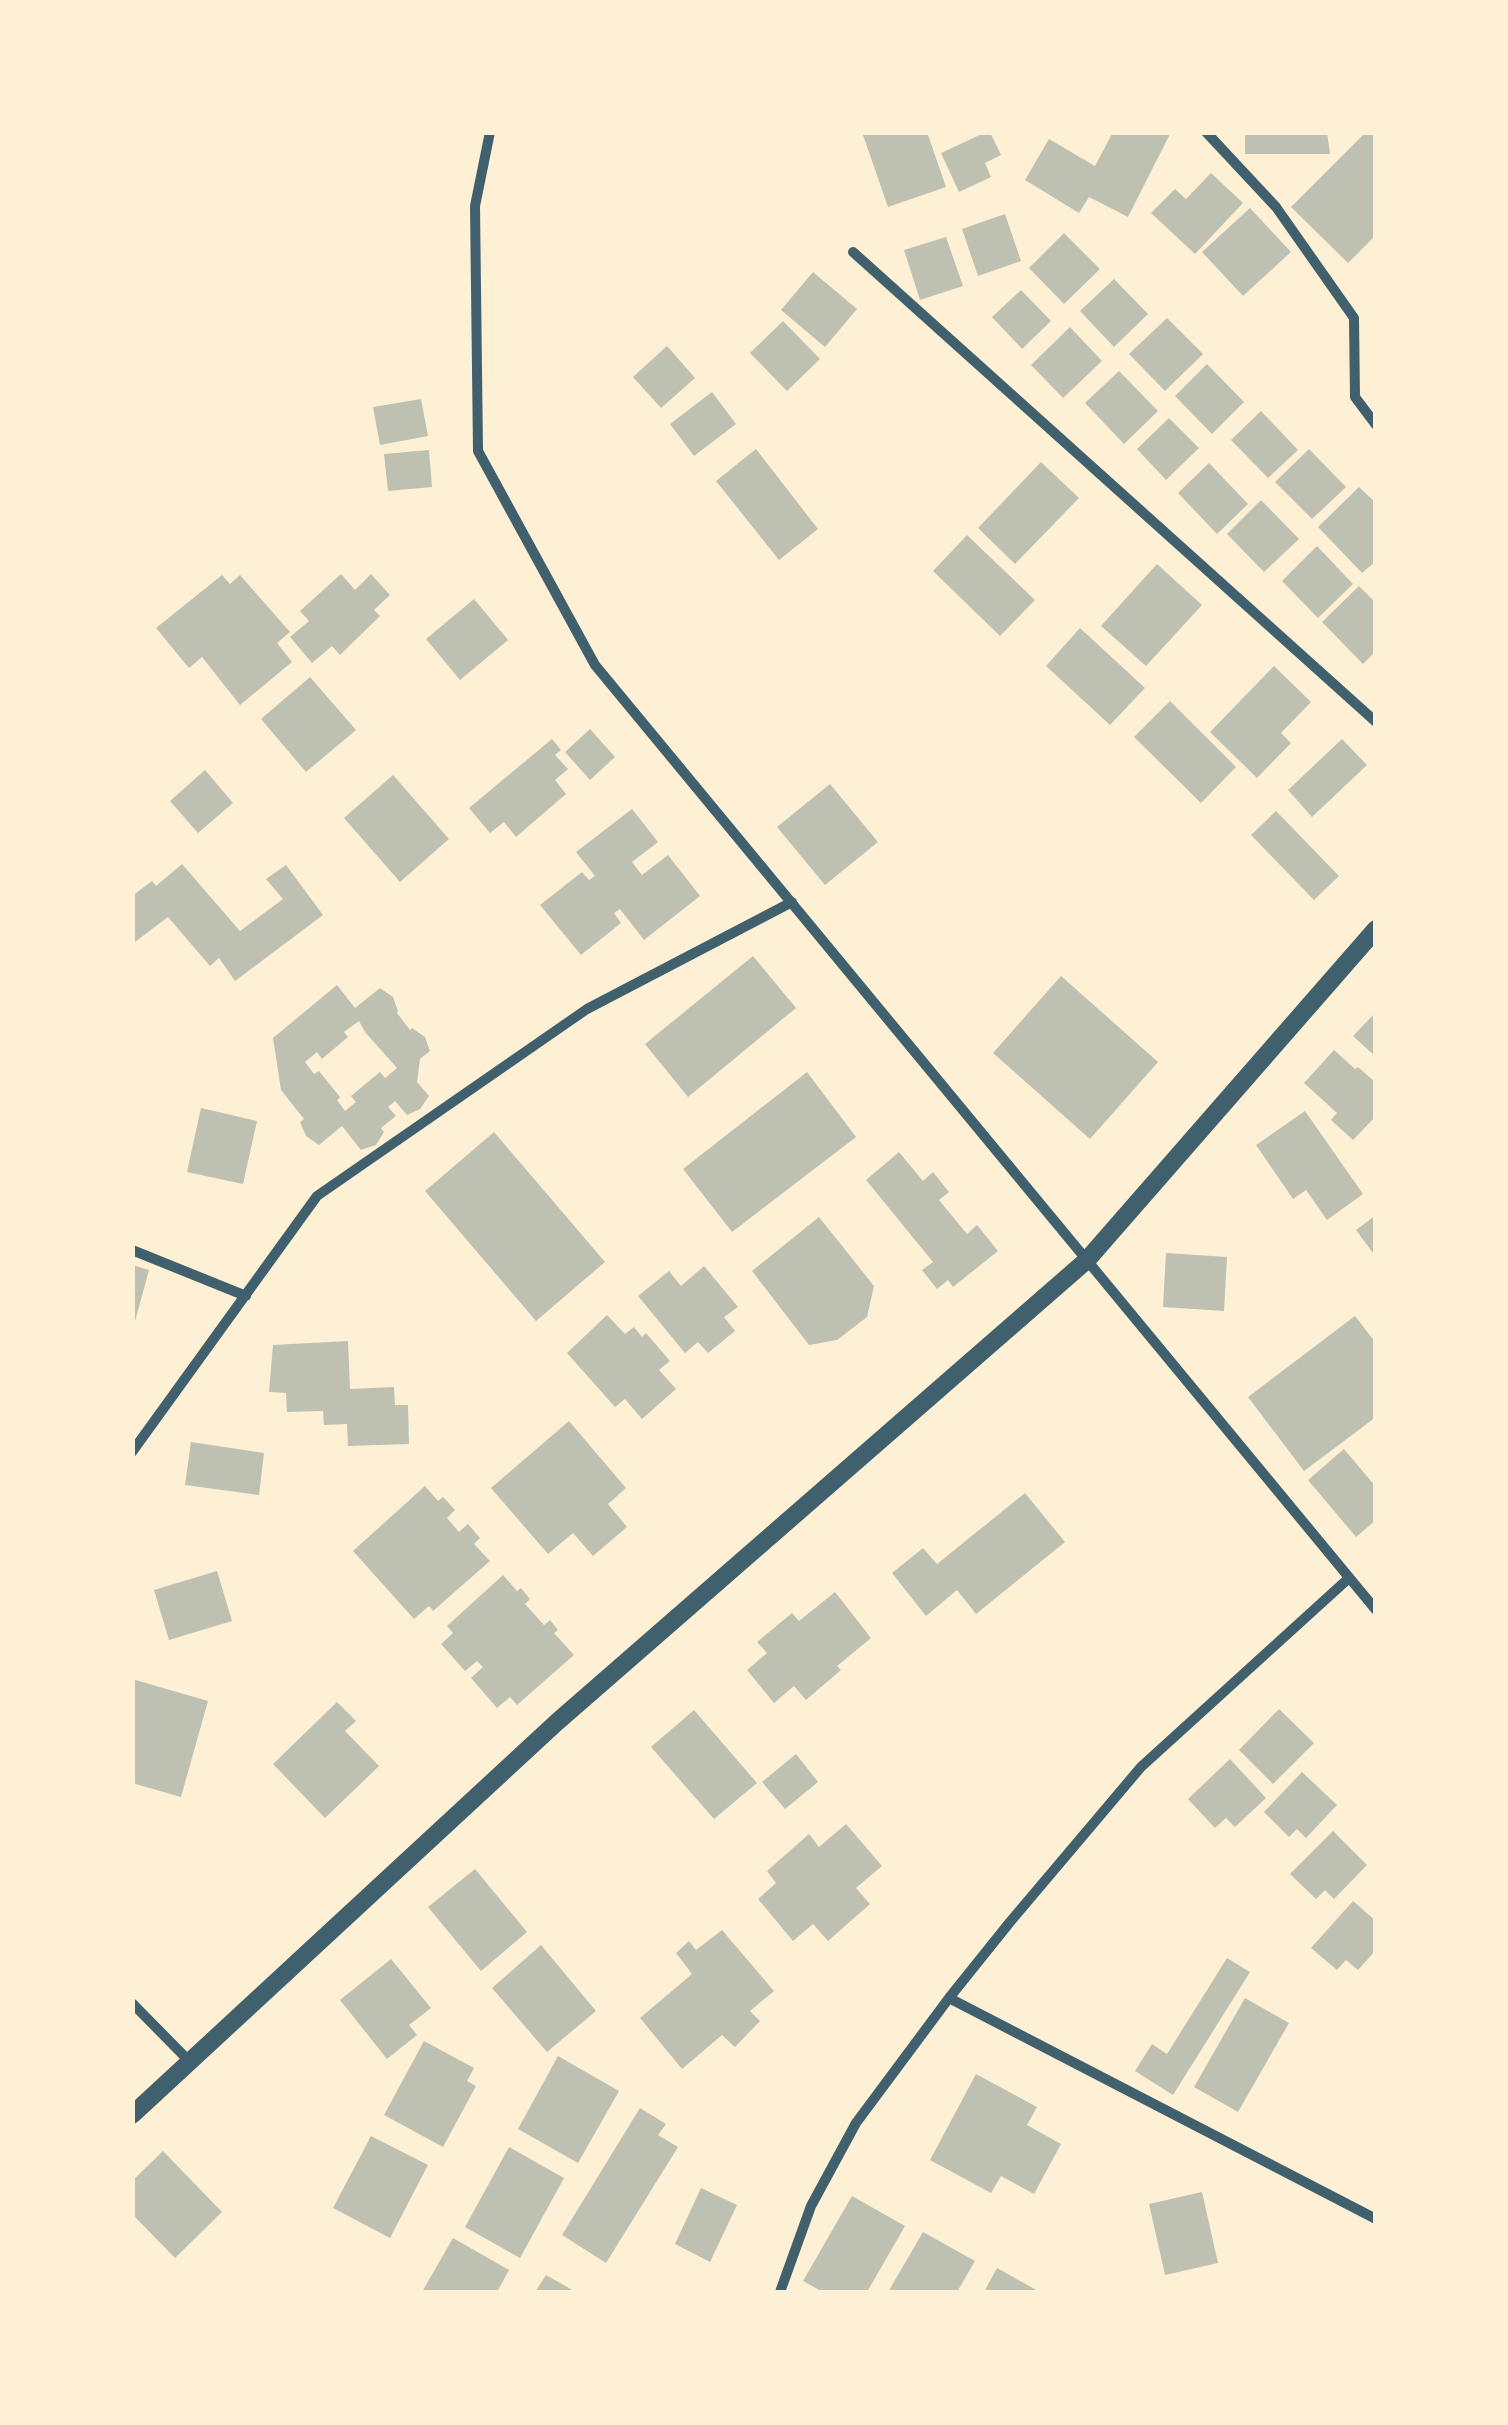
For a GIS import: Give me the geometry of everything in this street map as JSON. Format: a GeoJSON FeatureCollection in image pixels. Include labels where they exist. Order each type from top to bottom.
{"type":"FeatureCollection","features":[{"type":"Feature","properties":{"kind":"street"},"geometry":{"type":"LineString","coordinates":[[490,132],[476,206],[478,451],[595,664],[1376,1610]]}},
{"type":"Feature","properties":{"kind":"street"},"geometry":{"type":"LineString","coordinates":[[1206,132],[1276,207],[1354,318],[1355,397],[1376,424]]}},
{"type":"Feature","properties":{"kind":"street"},"geometry":{"type":"LineString","coordinates":[[853,252],[1376,722]]}},
{"type":"Feature","properties":{"kind":"street"},"geometry":{"type":"LineString","coordinates":[[132,1452],[317,1196],[588,1009],[792,902]]}},
{"type":"Feature","properties":{"kind":"street"},"geometry":{"type":"LineString","coordinates":[[132,2115],[558,1722],[1087,1260],[1375,931]]}},
{"type":"Feature","properties":{"kind":"street"},"geometry":{"type":"LineString","coordinates":[[132,1250],[246,1296]]}},
{"type":"Feature","properties":{"kind":"street"},"geometry":{"type":"LineString","coordinates":[[782,2292],[811,2206],[856,2122],[949,1998],[1141,1767],[1349,1578]]}},
{"type":"Feature","properties":{"kind":"street"},"geometry":{"type":"LineString","coordinates":[[949,1998],[1376,2219]]}},
{"type":"Feature","properties":{"kind":"street"},"geometry":{"type":"LineString","coordinates":[[132,2003],[190,2062]]}},
{"type":"Feature","properties":{"kind":"building"},"geometry":{"type":"Polygon","coordinates":[[[862,132],[927,132],[946,187],[888,207],[862,132]]]}},
{"type":"Feature","properties":{"kind":"building"},"geometry":{"type":"Polygon","coordinates":[[[990,132],[1001,155],[985,163],[991,177],[959,192],[941,153],[990,132]]]}},
{"type":"Feature","properties":{"kind":"building"},"geometry":{"type":"Polygon","coordinates":[[[1113,132],[1171,132],[1128,217],[1089,197],[1079,213],[1025,180],[1049,139],[1095,166],[1113,132]]]}},
{"type":"Feature","properties":{"kind":"building"},"geometry":{"type":"Polygon","coordinates":[[[1245,132],[1327,132],[1330,154],[1245,154],[1245,132]]]}},
{"type":"Feature","properties":{"kind":"building"},"geometry":{"type":"Polygon","coordinates":[[[1366,132],[1376,132],[1376,235],[1348,263],[1291,207],[1366,132]]]}},
{"type":"Feature","properties":{"kind":"building"},"geometry":{"type":"Polygon","coordinates":[[[1211,173],[1243,203],[1195,254],[1151,213],[1175,189],[1186,199],[1211,173]]]}},
{"type":"Feature","properties":{"kind":"building"},"geometry":{"type":"Polygon","coordinates":[[[1250,208],[1291,252],[1243,296],[1202,252],[1250,208]]]}},
{"type":"Feature","properties":{"kind":"building"},"geometry":{"type":"Polygon","coordinates":[[[1005,214],[1021,261],[978,276],[962,229],[1005,214]]]}},
{"type":"Feature","properties":{"kind":"building"},"geometry":{"type":"Polygon","coordinates":[[[1064,233],[1100,269],[1064,304],[1029,268],[1064,233]]]}},
{"type":"Feature","properties":{"kind":"building"},"geometry":{"type":"Polygon","coordinates":[[[946,237],[963,286],[920,300],[904,250],[946,237]]]}},
{"type":"Feature","properties":{"kind":"building"},"geometry":{"type":"Polygon","coordinates":[[[813,272],[857,309],[825,347],[781,310],[813,272]]]}},
{"type":"Feature","properties":{"kind":"building"},"geometry":{"type":"Polygon","coordinates":[[[1114,279],[1148,314],[1114,347],[1080,311],[1114,279]]]}},
{"type":"Feature","properties":{"kind":"building"},"geometry":{"type":"Polygon","coordinates":[[[1021,290],[1051,321],[1022,349],[992,317],[1021,290]]]}},
{"type":"Feature","properties":{"kind":"building"},"geometry":{"type":"Polygon","coordinates":[[[1167,318],[1203,354],[1165,391],[1129,354],[1167,318]]]}},
{"type":"Feature","properties":{"kind":"building"},"geometry":{"type":"Polygon","coordinates":[[[783,321],[820,359],[787,391],[750,353],[783,321]]]}},
{"type":"Feature","properties":{"kind":"building"},"geometry":{"type":"Polygon","coordinates":[[[1070,327],[1102,361],[1063,398],[1031,365],[1070,327]]]}},
{"type":"Feature","properties":{"kind":"building"},"geometry":{"type":"Polygon","coordinates":[[[667,346],[695,378],[661,408],[633,377],[667,346]]]}},
{"type":"Feature","properties":{"kind":"building"},"geometry":{"type":"Polygon","coordinates":[[[1207,364],[1244,402],[1212,434],[1175,396],[1207,364]]]}},
{"type":"Feature","properties":{"kind":"building"},"geometry":{"type":"Polygon","coordinates":[[[1119,371],[1158,411],[1124,444],[1085,403],[1119,371]]]}},
{"type":"Feature","properties":{"kind":"building"},"geometry":{"type":"Polygon","coordinates":[[[712,392],[736,424],[694,456],[670,424],[712,392]]]}},
{"type":"Feature","properties":{"kind":"building"},"geometry":{"type":"Polygon","coordinates":[[[421,399],[428,436],[380,445],[373,407],[421,399]]]}},
{"type":"Feature","properties":{"kind":"building"},"geometry":{"type":"Polygon","coordinates":[[[1261,411],[1298,450],[1268,478],[1231,440],[1261,411]]]}},
{"type":"Feature","properties":{"kind":"building"},"geometry":{"type":"Polygon","coordinates":[[[1169,418],[1199,448],[1166,480],[1137,449],[1169,418]]]}},
{"type":"Feature","properties":{"kind":"building"},"geometry":{"type":"Polygon","coordinates":[[[756,449],[818,529],[779,560],[716,481],[756,449]]]}},
{"type":"Feature","properties":{"kind":"building"},"geometry":{"type":"Polygon","coordinates":[[[1309,449],[1346,487],[1312,519],[1275,482],[1309,449]]]}},
{"type":"Feature","properties":{"kind":"building"},"geometry":{"type":"Polygon","coordinates":[[[429,450],[432,487],[388,491],[384,454],[429,450]]]}},
{"type":"Feature","properties":{"kind":"building"},"geometry":{"type":"Polygon","coordinates":[[[1041,462],[1079,498],[1015,564],[978,528],[1041,462]]]}},
{"type":"Feature","properties":{"kind":"building"},"geometry":{"type":"Polygon","coordinates":[[[1209,463],[1248,504],[1217,534],[1178,493],[1209,463]]]}},
{"type":"Feature","properties":{"kind":"building"},"geometry":{"type":"Polygon","coordinates":[[[1359,487],[1376,503],[1376,561],[1362,573],[1318,527],[1359,487]]]}},
{"type":"Feature","properties":{"kind":"building"},"geometry":{"type":"Polygon","coordinates":[[[1261,500],[1299,539],[1264,572],[1227,534],[1261,500]]]}},
{"type":"Feature","properties":{"kind":"building"},"geometry":{"type":"Polygon","coordinates":[[[967,535],[1035,600],[1000,636],[933,571],[967,535]]]}},
{"type":"Feature","properties":{"kind":"building"},"geometry":{"type":"Polygon","coordinates":[[[1317,546],[1353,584],[1318,618],[1282,581],[1317,546]]]}},
{"type":"Feature","properties":{"kind":"building"},"geometry":{"type":"Polygon","coordinates":[[[1157,564],[1202,605],[1146,666],[1101,626],[1157,564]]]}},
{"type":"Feature","properties":{"kind":"building"},"geometry":{"type":"Polygon","coordinates":[[[341,574],[355,590],[371,574],[390,595],[374,610],[380,616],[340,655],[332,646],[312,663],[290,637],[309,621],[300,611],[341,574]]]}},
{"type":"Feature","properties":{"kind":"building"},"geometry":{"type":"Polygon","coordinates":[[[222,575],[230,584],[240,575],[290,632],[277,643],[292,662],[240,705],[202,657],[189,668],[156,628],[222,575]]]}},
{"type":"Feature","properties":{"kind":"building"},"geometry":{"type":"Polygon","coordinates":[[[1359,586],[1376,603],[1376,651],[1363,664],[1322,622],[1359,586]]]}},
{"type":"Feature","properties":{"kind":"building"},"geometry":{"type":"Polygon","coordinates":[[[474,599],[508,640],[460,680],[426,639],[474,599]]]}},
{"type":"Feature","properties":{"kind":"building"},"geometry":{"type":"Polygon","coordinates":[[[1080,628],[1145,688],[1110,725],[1046,666],[1080,628]]]}},
{"type":"Feature","properties":{"kind":"building"},"geometry":{"type":"Polygon","coordinates":[[[1274,666],[1311,702],[1281,733],[1291,743],[1257,778],[1210,732],[1274,666]]]}},
{"type":"Feature","properties":{"kind":"building"},"geometry":{"type":"Polygon","coordinates":[[[310,677],[356,730],[306,772],[261,719],[310,677]]]}},
{"type":"Feature","properties":{"kind":"building"},"geometry":{"type":"Polygon","coordinates":[[[1170,701],[1236,767],[1201,803],[1134,737],[1170,701]]]}},
{"type":"Feature","properties":{"kind":"building"},"geometry":{"type":"Polygon","coordinates":[[[590,729],[615,757],[590,780],[565,752],[590,729]]]}},
{"type":"Feature","properties":{"kind":"building"},"geometry":{"type":"Polygon","coordinates":[[[552,739],[561,750],[555,755],[568,769],[555,780],[566,794],[516,837],[504,822],[490,833],[469,808],[552,739]]]}},
{"type":"Feature","properties":{"kind":"building"},"geometry":{"type":"Polygon","coordinates":[[[1342,739],[1367,765],[1312,817],[1288,790],[1342,739]]]}},
{"type":"Feature","properties":{"kind":"building"},"geometry":{"type":"Polygon","coordinates":[[[205,770],[233,803],[198,833],[170,801],[205,770]]]}},
{"type":"Feature","properties":{"kind":"building"},"geometry":{"type":"Polygon","coordinates":[[[393,775],[449,839],[400,882],[344,818],[393,775]]]}},
{"type":"Feature","properties":{"kind":"building"},"geometry":{"type":"Polygon","coordinates":[[[830,784],[878,842],[825,885],[777,827],[830,784]]]}},
{"type":"Feature","properties":{"kind":"building"},"geometry":{"type":"Polygon","coordinates":[[[632,809],[658,842],[632,862],[642,875],[668,855],[700,896],[644,940],[620,909],[614,913],[621,923],[581,955],[540,905],[582,872],[589,880],[595,876],[576,852],[632,809]]]}},
{"type":"Feature","properties":{"kind":"building"},"geometry":{"type":"Polygon","coordinates":[[[1276,811],[1339,876],[1314,900],[1251,835],[1276,811]]]}},
{"type":"Feature","properties":{"kind":"building"},"geometry":{"type":"Polygon","coordinates":[[[182,864],[240,931],[283,899],[266,879],[286,865],[323,915],[235,981],[219,958],[210,966],[168,917],[135,942],[132,938],[132,896],[152,881],[156,886],[182,864]]]}},
{"type":"Feature","properties":{"kind":"building"},"geometry":{"type":"Polygon","coordinates":[[[753,956],[796,1008],[688,1097],[645,1044],[753,956]]]}},
{"type":"Feature","properties":{"kind":"building"},"geometry":{"type":"Polygon","coordinates":[[[1061,976],[1158,1062],[1090,1139],[993,1053],[1061,976]]]}},
{"type":"Feature","properties":{"kind":"building"},"geometry":{"type":"Polygon","coordinates":[[[337,985],[355,1008],[380,988],[393,997],[397,1013],[410,1030],[425,1037],[430,1051],[420,1059],[417,1082],[429,1096],[420,1109],[407,1115],[395,1101],[388,1107],[396,1116],[381,1128],[384,1132],[376,1145],[361,1150],[342,1126],[319,1145],[306,1136],[300,1122],[304,1119],[281,1090],[273,1038],[337,985]],[[359,1021],[344,1032],[348,1037],[322,1059],[317,1052],[305,1062],[314,1074],[319,1071],[340,1097],[337,1100],[345,1111],[356,1102],[351,1096],[380,1072],[385,1078],[397,1068],[359,1021]]]}},
{"type":"Feature","properties":{"kind":"building"},"geometry":{"type":"Polygon","coordinates":[[[1376,1012],[1376,1057],[1353,1036],[1376,1012]]]}},
{"type":"Feature","properties":{"kind":"building"},"geometry":{"type":"Polygon","coordinates":[[[1334,1050],[1376,1083],[1376,1116],[1353,1140],[1331,1120],[1337,1113],[1304,1083],[1334,1050]]]}},
{"type":"Feature","properties":{"kind":"building"},"geometry":{"type":"Polygon","coordinates":[[[807,1072],[856,1137],[732,1232],[683,1169],[807,1072]]]}},
{"type":"Feature","properties":{"kind":"building"},"geometry":{"type":"Polygon","coordinates":[[[201,1108],[257,1121],[243,1184],[187,1172],[201,1108]]]}},
{"type":"Feature","properties":{"kind":"building"},"geometry":{"type":"Polygon","coordinates":[[[1305,1111],[1363,1194],[1327,1220],[1306,1190],[1293,1199],[1256,1145],[1305,1111]]]}},
{"type":"Feature","properties":{"kind":"building"},"geometry":{"type":"Polygon","coordinates":[[[494,1132],[605,1262],[536,1321],[425,1191],[494,1132]]]}},
{"type":"Feature","properties":{"kind":"building"},"geometry":{"type":"Polygon","coordinates":[[[899,1152],[923,1181],[933,1172],[949,1192],[939,1200],[967,1234],[977,1225],[998,1251],[953,1287],[948,1280],[937,1289],[922,1270],[933,1262],[866,1180],[899,1152]]]}},
{"type":"Feature","properties":{"kind":"building"},"geometry":{"type":"Polygon","coordinates":[[[1376,1215],[1376,1257],[1356,1230],[1376,1215]]]}},
{"type":"Feature","properties":{"kind":"building"},"geometry":{"type":"Polygon","coordinates":[[[819,1217],[874,1286],[867,1317],[837,1340],[809,1345],[752,1271],[819,1217]]]}},
{"type":"Feature","properties":{"kind":"building"},"geometry":{"type":"Polygon","coordinates":[[[1166,1253],[1227,1257],[1224,1311],[1163,1307],[1166,1253]]]}},
{"type":"Feature","properties":{"kind":"building"},"geometry":{"type":"Polygon","coordinates":[[[132,1265],[149,1270],[134,1325],[132,1325],[132,1265]]]}},
{"type":"Feature","properties":{"kind":"building"},"geometry":{"type":"Polygon","coordinates":[[[704,1266],[738,1307],[724,1317],[735,1331],[708,1353],[698,1342],[685,1353],[638,1296],[669,1271],[681,1286],[704,1266]]]}},
{"type":"Feature","properties":{"kind":"building"},"geometry":{"type":"Polygon","coordinates":[[[607,1315],[625,1334],[634,1327],[642,1337],[646,1333],[670,1361],[659,1370],[676,1389],[642,1419],[625,1399],[615,1407],[567,1353],[607,1315]]]}},
{"type":"Feature","properties":{"kind":"building"},"geometry":{"type":"Polygon","coordinates":[[[1355,1316],[1376,1343],[1376,1417],[1304,1471],[1248,1397],[1355,1316]]]}},
{"type":"Feature","properties":{"kind":"building"},"geometry":{"type":"Polygon","coordinates":[[[348,1341],[350,1389],[394,1387],[395,1405],[408,1405],[409,1444],[348,1446],[347,1424],[324,1425],[323,1411],[287,1412],[286,1393],[269,1392],[273,1345],[348,1341]]]}},
{"type":"Feature","properties":{"kind":"building"},"geometry":{"type":"Polygon","coordinates":[[[569,1421],[626,1488],[608,1504],[627,1527],[593,1556],[573,1533],[548,1554],[491,1488],[569,1421]]]}},
{"type":"Feature","properties":{"kind":"building"},"geometry":{"type":"Polygon","coordinates":[[[191,1442],[264,1453],[259,1495],[185,1485],[191,1442]]]}},
{"type":"Feature","properties":{"kind":"building"},"geometry":{"type":"Polygon","coordinates":[[[1344,1449],[1376,1487],[1376,1520],[1356,1537],[1308,1480],[1344,1449]]]}},
{"type":"Feature","properties":{"kind":"building"},"geometry":{"type":"Polygon","coordinates":[[[425,1486],[438,1501],[443,1497],[455,1510],[447,1518],[459,1532],[468,1524],[480,1538],[474,1544],[490,1561],[433,1611],[429,1606],[414,1619],[353,1551],[425,1486]]]}},
{"type":"Feature","properties":{"kind":"building"},"geometry":{"type":"Polygon","coordinates":[[[1025,1493],[1065,1542],[976,1614],[957,1590],[926,1616],[892,1573],[923,1548],[937,1564],[1025,1493]]]}},
{"type":"Feature","properties":{"kind":"building"},"geometry":{"type":"Polygon","coordinates":[[[217,1571],[232,1621],[169,1640],[154,1590],[217,1571]]]}},
{"type":"Feature","properties":{"kind":"building"},"geometry":{"type":"Polygon","coordinates":[[[503,1575],[517,1591],[521,1588],[530,1599],[525,1604],[544,1625],[550,1620],[558,1630],[554,1633],[574,1655],[517,1705],[510,1697],[497,1708],[471,1678],[483,1667],[477,1661],[465,1671],[441,1644],[453,1633],[447,1626],[503,1575]]]}},
{"type":"Feature","properties":{"kind":"building"},"geometry":{"type":"Polygon","coordinates":[[[835,1592],[871,1638],[837,1666],[841,1670],[806,1700],[794,1686],[774,1703],[747,1670],[767,1653],[757,1642],[792,1613],[799,1621],[835,1592]]]}},
{"type":"Feature","properties":{"kind":"building"},"geometry":{"type":"Polygon","coordinates":[[[132,1679],[208,1701],[181,1797],[132,1783],[132,1679]]]}},
{"type":"Feature","properties":{"kind":"building"},"geometry":{"type":"Polygon","coordinates":[[[337,1702],[356,1721],[345,1731],[379,1766],[325,1818],[273,1764],[337,1702]]]}},
{"type":"Feature","properties":{"kind":"building"},"geometry":{"type":"Polygon","coordinates":[[[1279,1709],[1314,1743],[1273,1784],[1239,1750],[1279,1709]]]}},
{"type":"Feature","properties":{"kind":"building"},"geometry":{"type":"Polygon","coordinates":[[[694,1710],[757,1783],[714,1819],[651,1747],[694,1710]]]}},
{"type":"Feature","properties":{"kind":"building"},"geometry":{"type":"Polygon","coordinates":[[[796,1754],[818,1782],[785,1809],[762,1782],[796,1754]]]}},
{"type":"Feature","properties":{"kind":"building"},"geometry":{"type":"Polygon","coordinates":[[[1230,1759],[1266,1798],[1235,1827],[1226,1818],[1215,1828],[1188,1799],[1230,1759]]]}},
{"type":"Feature","properties":{"kind":"building"},"geometry":{"type":"Polygon","coordinates":[[[1302,1772],[1337,1805],[1306,1838],[1297,1829],[1289,1837],[1264,1812],[1302,1772]]]}},
{"type":"Feature","properties":{"kind":"building"},"geometry":{"type":"Polygon","coordinates":[[[846,1824],[882,1866],[856,1888],[870,1904],[828,1941],[813,1924],[793,1941],[758,1899],[776,1883],[767,1871],[809,1834],[819,1847],[846,1824]]]}},
{"type":"Feature","properties":{"kind":"building"},"geometry":{"type":"Polygon","coordinates":[[[1333,1831],[1367,1865],[1334,1899],[1325,1890],[1316,1899],[1290,1874],[1333,1831]]]}},
{"type":"Feature","properties":{"kind":"building"},"geometry":{"type":"Polygon","coordinates":[[[475,1869],[527,1932],[481,1971],[428,1907],[475,1869]]]}},
{"type":"Feature","properties":{"kind":"building"},"geometry":{"type":"Polygon","coordinates":[[[1353,1901],[1376,1921],[1376,1950],[1358,1970],[1346,1960],[1337,1970],[1311,1948],[1353,1901]]]}},
{"type":"Feature","properties":{"kind":"building"},"geometry":{"type":"Polygon","coordinates":[[[722,1930],[774,1991],[750,2011],[760,2021],[735,2047],[722,2035],[682,2069],[640,2018],[692,1974],[676,1953],[689,1941],[696,1950],[722,1930]]]}},
{"type":"Feature","properties":{"kind":"building"},"geometry":{"type":"Polygon","coordinates":[[[541,1945],[596,2011],[547,2052],[492,1988],[541,1945]]]}},
{"type":"Feature","properties":{"kind":"building"},"geometry":{"type":"Polygon","coordinates":[[[1227,1958],[1250,1972],[1173,2095],[1135,2071],[1152,2044],[1167,2054],[1227,1958]]]}},
{"type":"Feature","properties":{"kind":"building"},"geometry":{"type":"Polygon","coordinates":[[[391,1959],[431,2008],[409,2025],[417,2035],[387,2059],[340,2000],[391,1959]]]}},
{"type":"Feature","properties":{"kind":"building"},"geometry":{"type":"Polygon","coordinates":[[[1245,1998],[1289,2023],[1238,2112],[1194,2087],[1245,1998]]]}},
{"type":"Feature","properties":{"kind":"building"},"geometry":{"type":"Polygon","coordinates":[[[424,2041],[474,2068],[467,2081],[476,2086],[443,2147],[384,2115],[424,2041]]]}},
{"type":"Feature","properties":{"kind":"building"},"geometry":{"type":"Polygon","coordinates":[[[558,2056],[619,2091],[578,2163],[518,2129],[558,2056]]]}},
{"type":"Feature","properties":{"kind":"building"},"geometry":{"type":"Polygon","coordinates":[[[976,2074],[1037,2107],[1027,2125],[1061,2144],[1034,2194],[1001,2176],[991,2193],[930,2160],[976,2074]]]}},
{"type":"Feature","properties":{"kind":"building"},"geometry":{"type":"Polygon","coordinates":[[[640,2108],[666,2124],[658,2135],[678,2147],[606,2263],[562,2235],[640,2108]]]}},
{"type":"Feature","properties":{"kind":"building"},"geometry":{"type":"Polygon","coordinates":[[[371,2136],[428,2165],[390,2238],[333,2208],[371,2136]]]}},
{"type":"Feature","properties":{"kind":"building"},"geometry":{"type":"Polygon","coordinates":[[[509,2147],[564,2178],[520,2258],[465,2227],[509,2147]]]}},
{"type":"Feature","properties":{"kind":"building"},"geometry":{"type":"Polygon","coordinates":[[[163,2151],[222,2212],[175,2258],[132,2214],[132,2181],[163,2151]]]}},
{"type":"Feature","properties":{"kind":"building"},"geometry":{"type":"Polygon","coordinates":[[[701,2188],[737,2205],[710,2262],[675,2244],[701,2188]]]}},
{"type":"Feature","properties":{"kind":"building"},"geometry":{"type":"Polygon","coordinates":[[[1202,2192],[1218,2263],[1165,2275],[1149,2204],[1202,2192]]]}},
{"type":"Feature","properties":{"kind":"building"},"geometry":{"type":"Polygon","coordinates":[[[852,2196],[905,2226],[867,2292],[823,2292],[803,2281],[852,2196]]]}},
{"type":"Feature","properties":{"kind":"building"},"geometry":{"type":"Polygon","coordinates":[[[923,2232],[975,2261],[957,2292],[888,2292],[923,2232]]]}},
{"type":"Feature","properties":{"kind":"building"},"geometry":{"type":"Polygon","coordinates":[[[453,2238],[509,2270],[497,2292],[422,2292],[453,2238]]]}},
{"type":"Feature","properties":{"kind":"building"},"geometry":{"type":"Polygon","coordinates":[[[997,2268],[1040,2292],[984,2292],[997,2268]]]}},
{"type":"Feature","properties":{"kind":"building"},"geometry":{"type":"Polygon","coordinates":[[[546,2275],[576,2292],[535,2292],[546,2275]]]}}]}
